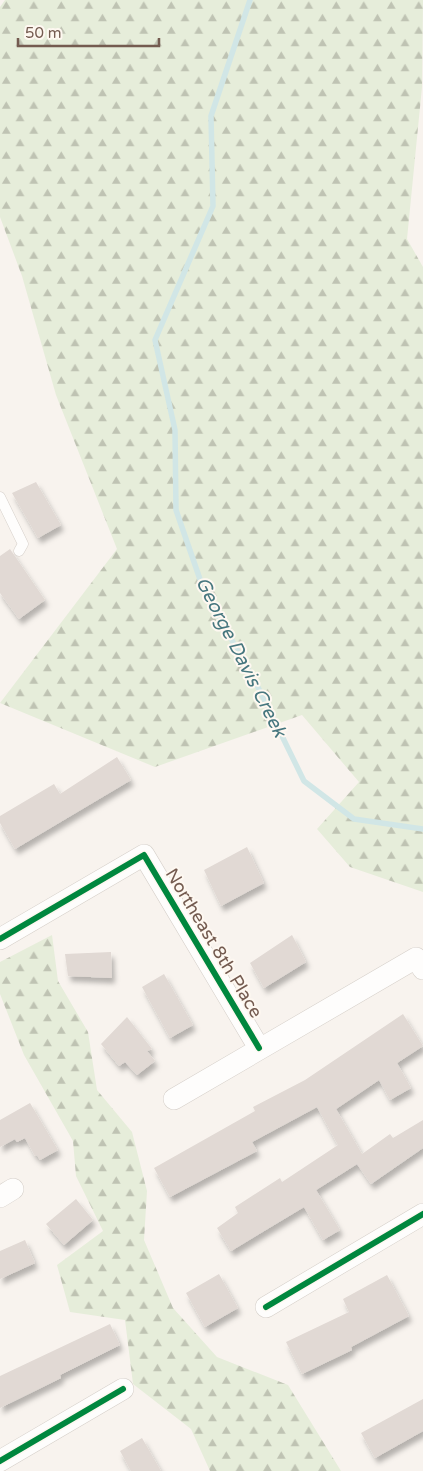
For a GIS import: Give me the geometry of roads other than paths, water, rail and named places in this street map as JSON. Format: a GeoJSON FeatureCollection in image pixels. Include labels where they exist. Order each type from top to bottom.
{"type":"FeatureCollection","features":[{"type":"Feature","properties":{"kind":"street","name":"Northeast 8th Place"},"geometry":{"type":"LineString","coordinates":[[0,939],[144,854],[259,1048]]}},
{"type":"Feature","properties":{"kind":"street"},"geometry":{"type":"LineString","coordinates":[[174,1099],[259,1048],[420,964]]}},
{"type":"Feature","properties":{"kind":"street"},"geometry":{"type":"LineString","coordinates":[[266,1307],[423,1214]]}},
{"type":"Feature","properties":{"kind":"street"},"geometry":{"type":"LineString","coordinates":[[0,1461],[123,1389]]}},
{"type":"Feature","properties":{"kind":"lane"},"geometry":{"type":"LineString","coordinates":[[0,497],[20,535],[23,544],[19,551]]}},
{"type":"Feature","properties":{"kind":"waterway","name":"George Davis Creek"},"geometry":{"type":"LineString","coordinates":[[250,0],[211,116],[213,206],[155,340],[175,430],[176,510],[203,588],[260,691],[304,781],[354,819],[423,829]]}}]}
